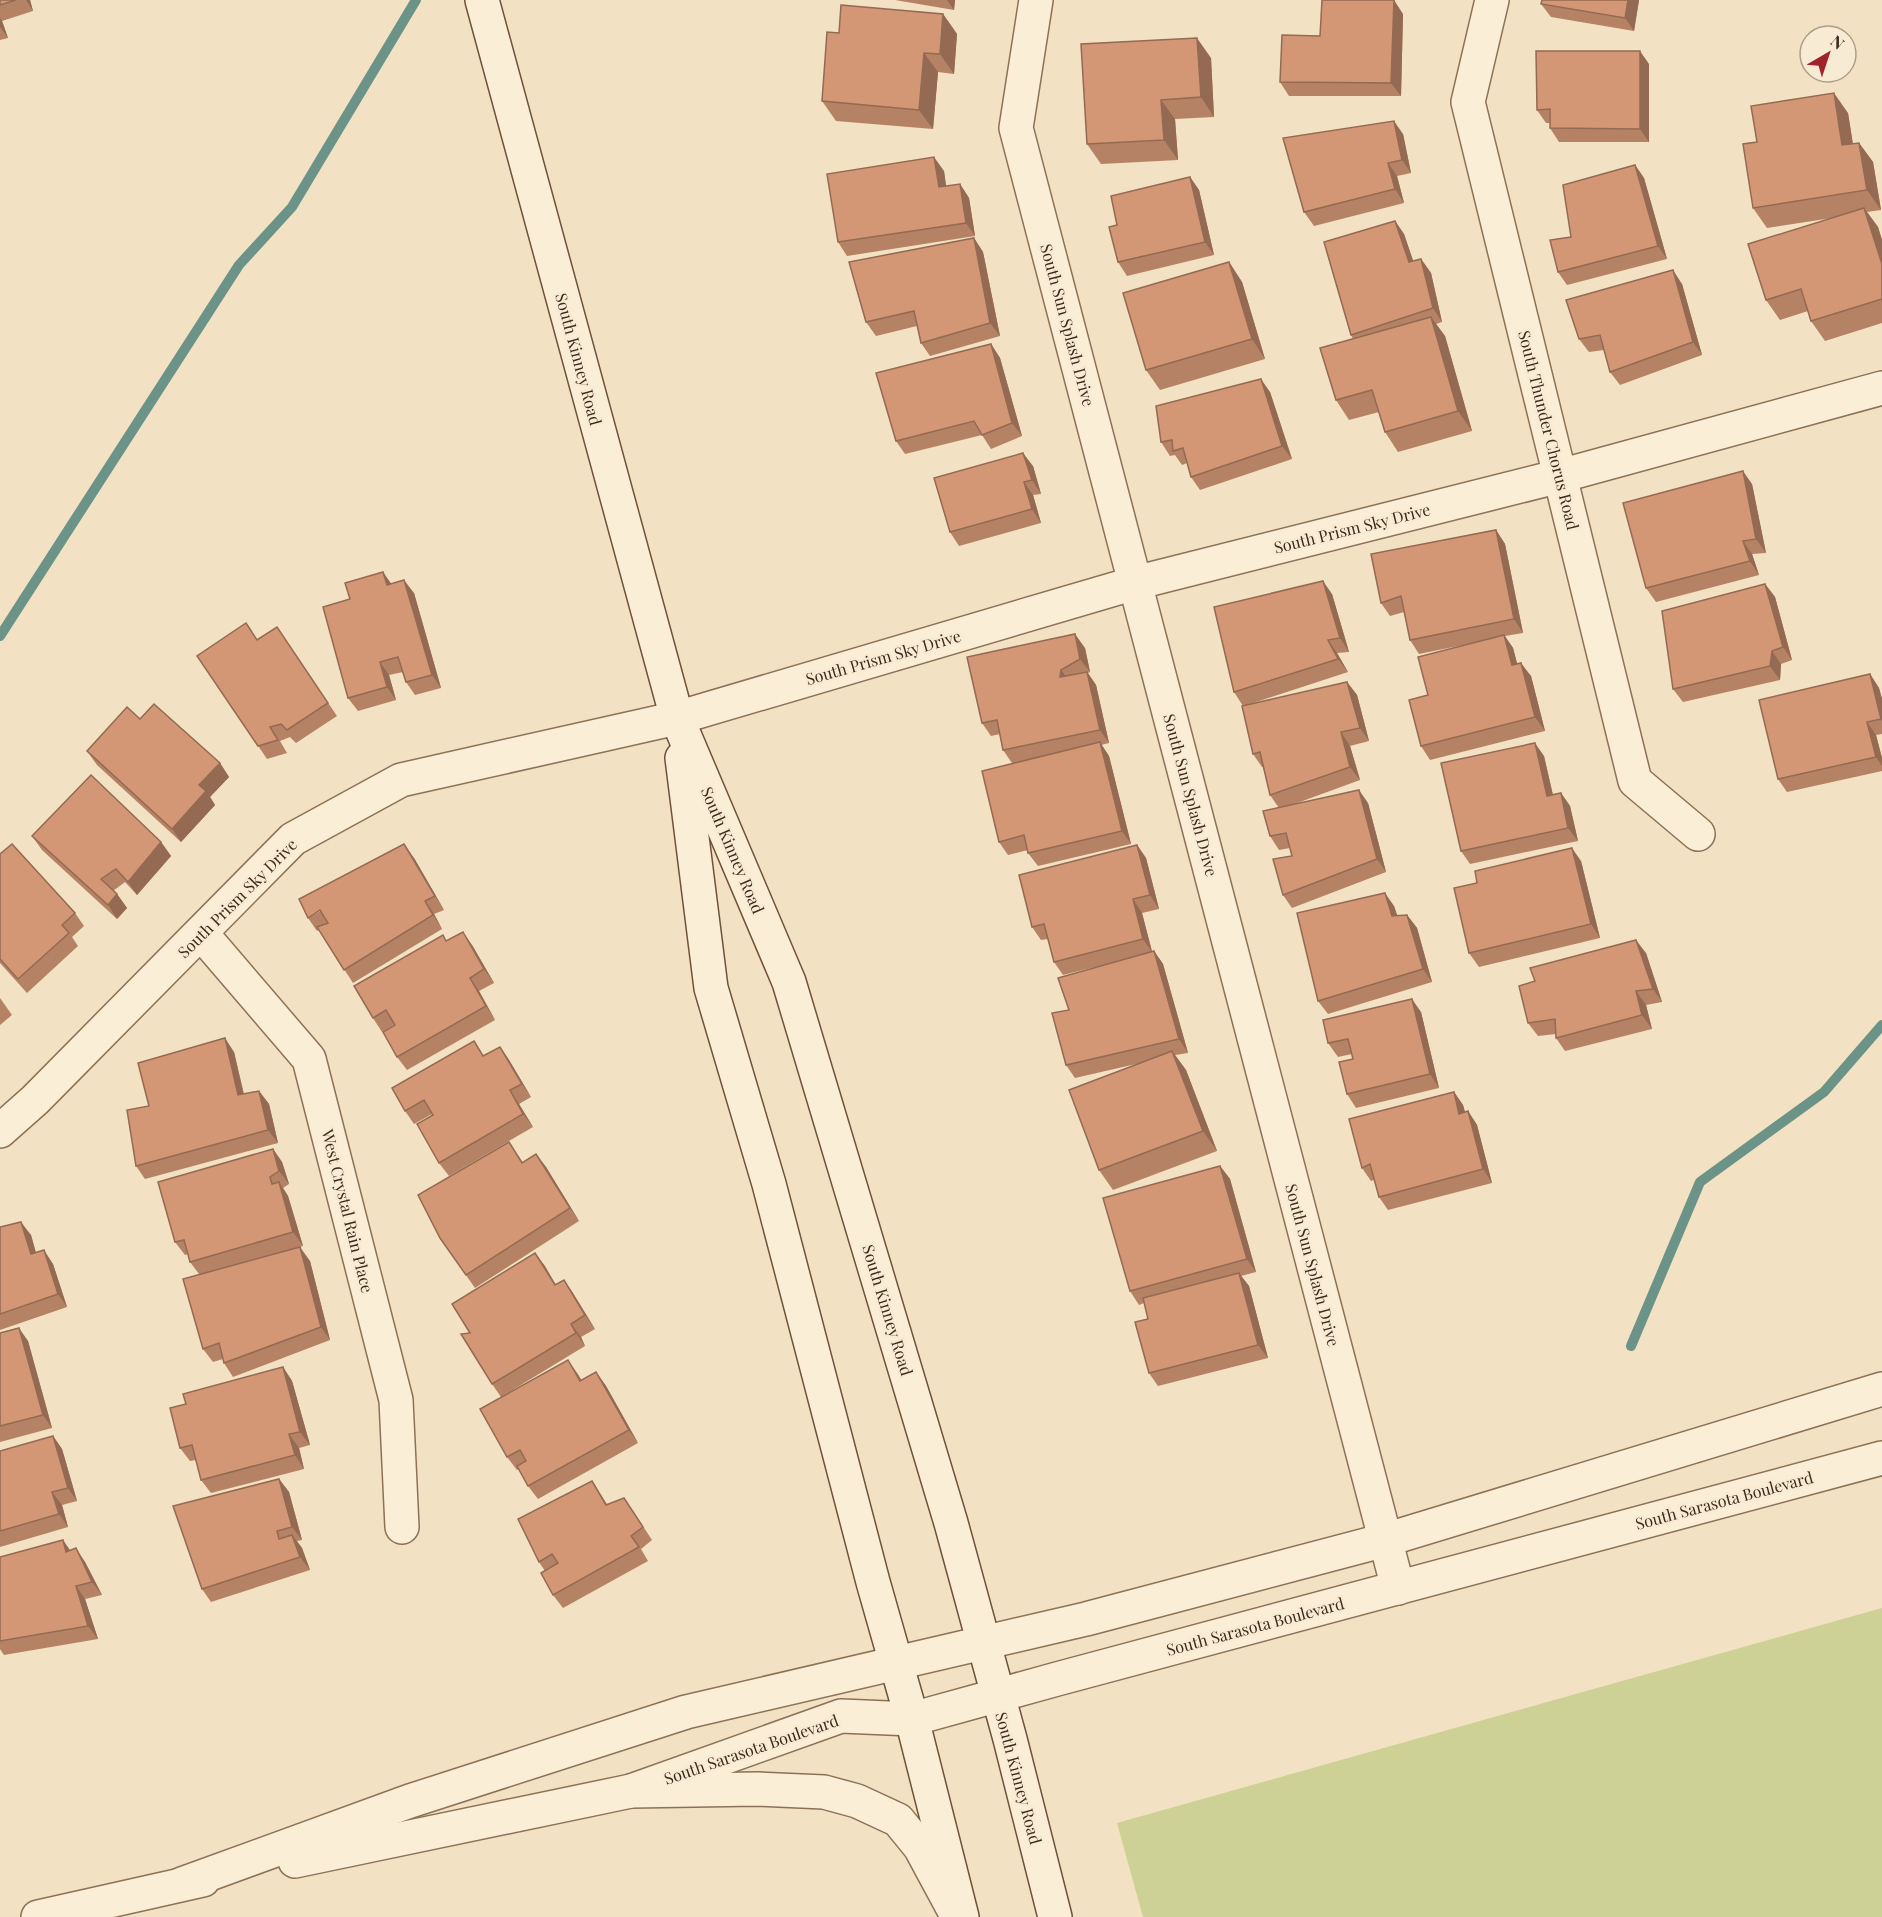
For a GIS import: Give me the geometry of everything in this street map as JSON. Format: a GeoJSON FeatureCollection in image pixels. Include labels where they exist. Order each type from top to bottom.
{"type":"FeatureCollection","features":[{"type":"Feature","properties":{"kind":"street","name":"South Kinney Road"},"geometry":{"type":"LineString","coordinates":[[482,0],[677,718],[789,981],[951,1523],[1010,1738],[1055,1917]]}},
{"type":"Feature","properties":{"kind":"street","name":"South Sun Splash Drive"},"geometry":{"type":"LineString","coordinates":[[1036,0],[1016,128],[1398,1588]]}},
{"type":"Feature","properties":{"kind":"street","name":"South Thunder Chorus Road"},"geometry":{"type":"LineString","coordinates":[[1492,0],[1468,102],[1635,781],[1698,834]]}},
{"type":"Feature","properties":{"kind":"street","name":"South Prism Sky Drive"},"geometry":{"type":"LineString","coordinates":[[0,1131],[35,1100],[293,839],[400,780],[677,718],[1135,583],[1560,476],[1882,388]]}},
{"type":"Feature","properties":{"kind":"street","name":"South Kinney Road"},"geometry":{"type":"LineString","coordinates":[[677,718],[711,988],[769,1184],[895,1663],[912,1719],[962,1917]]}},
{"type":"Feature","properties":{"kind":"street","name":"West Crystal Rain Place"},"geometry":{"type":"LineString","coordinates":[[201,933],[309,1059],[396,1400],[402,1527]]}},
{"type":"Feature","properties":{"kind":"street"},"geometry":{"type":"LineString","coordinates":[[183,1884],[421,1797],[686,1712],[1086,1619],[1385,1540],[1882,1389]]}},
{"type":"Feature","properties":{"kind":"street","name":"South Sarasota Boulevard"},"geometry":{"type":"LineString","coordinates":[[631,1791],[841,1716],[912,1719],[1882,1458]]}},
{"type":"Feature","properties":{"kind":"street"},"geometry":{"type":"LineString","coordinates":[[38,1917],[183,1884],[631,1791],[758,1789],[824,1792],[857,1800],[898,1820],[920,1846],[957,1917]]}},
{"type":"Feature","properties":{"kind":"green space"},"geometry":{"type":"Polygon","coordinates":[[[1882,1608],[1882,1917],[1143,1917],[1117,1823],[1882,1608]]]}},
{"type":"Feature","properties":{"kind":"building"},"geometry":{"type":"Polygon","coordinates":[[[0,0],[16,0],[0,5],[0,0]]]}},
{"type":"Feature","properties":{"kind":"building"},"geometry":{"type":"Polygon","coordinates":[[[1322,0],[1394,0],[1391,83],[1280,82],[1282,35],[1320,36],[1322,0]]]}},
{"type":"Feature","properties":{"kind":"building"},"geometry":{"type":"Polygon","coordinates":[[[1542,0],[1628,0],[1625,18],[1541,4],[1542,0]]]}},
{"type":"Feature","properties":{"kind":"building"},"geometry":{"type":"Polygon","coordinates":[[[841,5],[943,14],[940,54],[924,53],[919,110],[822,101],[827,32],[839,33],[841,5]]]}},
{"type":"Feature","properties":{"kind":"building"},"geometry":{"type":"Polygon","coordinates":[[[1197,38],[1201,97],[1161,100],[1164,140],[1087,144],[1081,44],[1197,38]]]}},
{"type":"Feature","properties":{"kind":"building"},"geometry":{"type":"Polygon","coordinates":[[[1536,51],[1640,51],[1640,129],[1550,128],[1550,109],[1537,110],[1536,51]]]}},
{"type":"Feature","properties":{"kind":"building"},"geometry":{"type":"Polygon","coordinates":[[[1834,93],[1842,145],[1859,143],[1867,190],[1753,208],[1743,144],[1757,142],[1751,106],[1834,93]]]}},
{"type":"Feature","properties":{"kind":"building"},"geometry":{"type":"Polygon","coordinates":[[[1394,121],[1402,160],[1388,163],[1395,189],[1304,212],[1283,138],[1394,121]]]}},
{"type":"Feature","properties":{"kind":"building"},"geometry":{"type":"Polygon","coordinates":[[[934,157],[939,187],[960,184],[966,223],[838,242],[827,174],[934,157]]]}},
{"type":"Feature","properties":{"kind":"building"},"geometry":{"type":"Polygon","coordinates":[[[1635,165],[1658,246],[1558,272],[1550,240],[1571,237],[1563,185],[1635,165]]]}},
{"type":"Feature","properties":{"kind":"building"},"geometry":{"type":"Polygon","coordinates":[[[1190,177],[1205,242],[1118,262],[1109,227],[1117,225],[1111,196],[1190,177]]]}},
{"type":"Feature","properties":{"kind":"building"},"geometry":{"type":"Polygon","coordinates":[[[1864,208],[1882,264],[1882,299],[1811,321],[1801,289],[1766,300],[1748,244],[1864,208]]]}},
{"type":"Feature","properties":{"kind":"building"},"geometry":{"type":"Polygon","coordinates":[[[1395,221],[1409,262],[1421,259],[1433,308],[1351,335],[1324,242],[1395,221]]]}},
{"type":"Feature","properties":{"kind":"building"},"geometry":{"type":"Polygon","coordinates":[[[974,238],[990,323],[921,343],[914,311],[866,322],[849,262],[974,238]]]}},
{"type":"Feature","properties":{"kind":"building"},"geometry":{"type":"Polygon","coordinates":[[[1229,262],[1252,339],[1146,370],[1123,293],[1229,262]]]}},
{"type":"Feature","properties":{"kind":"building"},"geometry":{"type":"Polygon","coordinates":[[[1673,270],[1693,342],[1610,372],[1600,335],[1579,339],[1566,300],[1673,270]]]}},
{"type":"Feature","properties":{"kind":"building"},"geometry":{"type":"Polygon","coordinates":[[[1431,317],[1458,411],[1385,432],[1372,390],[1336,400],[1320,348],[1431,317]]]}},
{"type":"Feature","properties":{"kind":"building"},"geometry":{"type":"Polygon","coordinates":[[[991,344],[1012,423],[982,435],[974,421],[896,441],[876,373],[991,344]]]}},
{"type":"Feature","properties":{"kind":"building"},"geometry":{"type":"Polygon","coordinates":[[[1261,379],[1282,446],[1191,477],[1183,448],[1173,451],[1172,440],[1161,442],[1156,406],[1261,379]]]}},
{"type":"Feature","properties":{"kind":"building"},"geometry":{"type":"Polygon","coordinates":[[[1023,453],[1032,480],[1024,482],[1032,509],[950,532],[934,478],[1023,453]]]}},
{"type":"Feature","properties":{"kind":"building"},"geometry":{"type":"Polygon","coordinates":[[[1743,471],[1756,539],[1743,541],[1750,561],[1646,588],[1623,503],[1743,471]]]}},
{"type":"Feature","properties":{"kind":"building"},"geometry":{"type":"Polygon","coordinates":[[[1496,530],[1514,619],[1410,640],[1401,596],[1381,603],[1371,554],[1496,530]]]}},
{"type":"Feature","properties":{"kind":"building"},"geometry":{"type":"Polygon","coordinates":[[[383,572],[387,585],[404,580],[432,675],[406,682],[398,657],[380,662],[387,687],[348,698],[323,607],[350,599],[345,583],[383,572]]]}},
{"type":"Feature","properties":{"kind":"building"},"geometry":{"type":"Polygon","coordinates":[[[1323,581],[1340,638],[1328,640],[1338,659],[1234,692],[1214,607],[1323,581]]]}},
{"type":"Feature","properties":{"kind":"building"},"geometry":{"type":"Polygon","coordinates":[[[1765,584],[1783,647],[1772,651],[1770,666],[1673,689],[1662,611],[1765,584]]]}},
{"type":"Feature","properties":{"kind":"building"},"geometry":{"type":"Polygon","coordinates":[[[246,623],[257,640],[277,627],[328,703],[287,730],[281,724],[270,727],[278,740],[258,746],[197,656],[246,623]]]}},
{"type":"Feature","properties":{"kind":"building"},"geometry":{"type":"Polygon","coordinates":[[[1075,634],[1080,659],[1061,670],[1060,677],[1087,672],[1100,730],[1003,750],[997,720],[982,723],[967,657],[1075,634]]]}},
{"type":"Feature","properties":{"kind":"building"},"geometry":{"type":"Polygon","coordinates":[[[1504,635],[1512,665],[1521,663],[1535,717],[1421,746],[1409,700],[1428,695],[1418,657],[1504,635]]]}},
{"type":"Feature","properties":{"kind":"building"},"geometry":{"type":"Polygon","coordinates":[[[1870,674],[1881,719],[1867,722],[1876,757],[1778,779],[1759,700],[1870,674]]]}},
{"type":"Feature","properties":{"kind":"building"},"geometry":{"type":"Polygon","coordinates":[[[1347,682],[1360,728],[1341,732],[1350,767],[1270,795],[1260,752],[1253,754],[1242,706],[1347,682]]]}},
{"type":"Feature","properties":{"kind":"building"},"geometry":{"type":"Polygon","coordinates":[[[154,704],[220,763],[199,785],[206,791],[172,829],[87,751],[127,707],[140,719],[154,704]]]}},
{"type":"Feature","properties":{"kind":"building"},"geometry":{"type":"Polygon","coordinates":[[[1100,742],[1122,831],[1028,853],[1024,835],[999,842],[982,771],[1100,742]]]}},
{"type":"Feature","properties":{"kind":"building"},"geometry":{"type":"Polygon","coordinates":[[[1535,743],[1547,796],[1561,793],[1568,828],[1461,851],[1441,763],[1535,743]]]}},
{"type":"Feature","properties":{"kind":"building"},"geometry":{"type":"Polygon","coordinates":[[[91,775],[161,842],[128,882],[116,869],[101,879],[117,894],[108,905],[32,836],[91,775]]]}},
{"type":"Feature","properties":{"kind":"building"},"geometry":{"type":"Polygon","coordinates":[[[1359,790],[1377,859],[1283,895],[1273,859],[1292,856],[1286,833],[1270,836],[1263,811],[1359,790]]]}},
{"type":"Feature","properties":{"kind":"building"},"geometry":{"type":"Polygon","coordinates":[[[12,844],[75,913],[62,925],[69,933],[18,979],[0,959],[0,854],[12,844]]]}},
{"type":"Feature","properties":{"kind":"building"},"geometry":{"type":"Polygon","coordinates":[[[404,844],[435,896],[425,901],[433,915],[344,970],[317,927],[328,923],[320,910],[308,918],[299,899],[404,844]]]}},
{"type":"Feature","properties":{"kind":"building"},"geometry":{"type":"Polygon","coordinates":[[[1137,845],[1150,895],[1133,899],[1143,939],[1054,962],[1044,924],[1032,927],[1019,875],[1137,845]]]}},
{"type":"Feature","properties":{"kind":"building"},"geometry":{"type":"Polygon","coordinates":[[[1572,848],[1591,924],[1469,953],[1454,888],[1477,883],[1475,871],[1572,848]]]}},
{"type":"Feature","properties":{"kind":"building"},"geometry":{"type":"Polygon","coordinates":[[[1385,893],[1392,916],[1407,915],[1423,969],[1318,1001],[1297,913],[1385,893]]]}},
{"type":"Feature","properties":{"kind":"building"},"geometry":{"type":"Polygon","coordinates":[[[463,932],[484,969],[470,978],[486,1006],[397,1057],[383,1032],[395,1025],[386,1010],[373,1018],[354,986],[443,935],[446,941],[463,932]]]}},
{"type":"Feature","properties":{"kind":"building"},"geometry":{"type":"Polygon","coordinates":[[[1636,940],[1653,989],[1636,991],[1642,1015],[1556,1038],[1555,1019],[1528,1023],[1519,986],[1535,981],[1530,968],[1636,940]]]}},
{"type":"Feature","properties":{"kind":"building"},"geometry":{"type":"Polygon","coordinates":[[[1154,951],[1179,1039],[1066,1065],[1052,1013],[1069,1010],[1058,978],[1154,951]]]}},
{"type":"Feature","properties":{"kind":"building"},"geometry":{"type":"Polygon","coordinates":[[[1412,999],[1430,1074],[1347,1094],[1339,1062],[1353,1059],[1348,1039],[1328,1043],[1323,1020],[1412,999]]]}},
{"type":"Feature","properties":{"kind":"building"},"geometry":{"type":"Polygon","coordinates":[[[225,1038],[238,1095],[259,1091],[268,1130],[136,1166],[127,1110],[149,1106],[138,1063],[225,1038]]]}},
{"type":"Feature","properties":{"kind":"building"},"geometry":{"type":"Polygon","coordinates":[[[474,1041],[483,1056],[500,1047],[522,1084],[510,1090],[523,1114],[439,1163],[417,1124],[433,1115],[424,1100],[405,1111],[392,1088],[474,1041]]]}},
{"type":"Feature","properties":{"kind":"building"},"geometry":{"type":"Polygon","coordinates":[[[1172,1051],[1203,1131],[1099,1170],[1069,1090],[1172,1051]]]}},
{"type":"Feature","properties":{"kind":"building"},"geometry":{"type":"Polygon","coordinates":[[[1454,1092],[1459,1114],[1468,1111],[1483,1169],[1379,1197],[1370,1164],[1362,1168],[1349,1119],[1454,1092]]]}},
{"type":"Feature","properties":{"kind":"building"},"geometry":{"type":"Polygon","coordinates":[[[509,1142],[522,1163],[536,1154],[570,1208],[466,1275],[440,1238],[418,1195],[509,1142]]]}},
{"type":"Feature","properties":{"kind":"building"},"geometry":{"type":"Polygon","coordinates":[[[273,1149],[279,1171],[270,1177],[272,1184],[279,1182],[293,1232],[190,1262],[184,1240],[175,1242],[158,1182],[273,1149]]]}},
{"type":"Feature","properties":{"kind":"building"},"geometry":{"type":"Polygon","coordinates":[[[1220,1166],[1247,1259],[1130,1291],[1103,1198],[1220,1166]]]}},
{"type":"Feature","properties":{"kind":"building"},"geometry":{"type":"Polygon","coordinates":[[[21,1222],[31,1254],[44,1250],[58,1294],[0,1314],[0,1227],[21,1222]]]}},
{"type":"Feature","properties":{"kind":"building"},"geometry":{"type":"Polygon","coordinates":[[[300,1247],[321,1327],[224,1363],[219,1343],[203,1349],[183,1279],[300,1247]]]}},
{"type":"Feature","properties":{"kind":"building"},"geometry":{"type":"Polygon","coordinates":[[[535,1253],[555,1285],[564,1280],[585,1315],[571,1324],[576,1333],[492,1384],[461,1334],[470,1333],[452,1304],[535,1253]]]}},
{"type":"Feature","properties":{"kind":"building"},"geometry":{"type":"Polygon","coordinates":[[[1239,1273],[1258,1345],[1149,1373],[1135,1322],[1148,1319],[1143,1298],[1239,1273]]]}},
{"type":"Feature","properties":{"kind":"building"},"geometry":{"type":"Polygon","coordinates":[[[19,1328],[43,1415],[0,1426],[0,1333],[19,1328]]]}},
{"type":"Feature","properties":{"kind":"building"},"geometry":{"type":"Polygon","coordinates":[[[568,1360],[580,1381],[596,1372],[629,1430],[528,1486],[517,1466],[526,1461],[520,1450],[507,1457],[480,1409],[568,1360]]]}},
{"type":"Feature","properties":{"kind":"building"},"geometry":{"type":"Polygon","coordinates":[[[283,1367],[300,1432],[289,1434],[295,1455],[201,1480],[192,1445],[180,1448],[170,1408],[186,1404],[183,1394],[283,1367]]]}},
{"type":"Feature","properties":{"kind":"building"},"geometry":{"type":"Polygon","coordinates":[[[53,1436],[68,1488],[52,1492],[59,1514],[0,1531],[0,1451],[53,1436]]]}},
{"type":"Feature","properties":{"kind":"building"},"geometry":{"type":"Polygon","coordinates":[[[279,1479],[292,1527],[277,1531],[279,1539],[292,1535],[300,1557],[202,1589],[173,1506],[279,1479]]]}},
{"type":"Feature","properties":{"kind":"building"},"geometry":{"type":"Polygon","coordinates":[[[592,1481],[606,1505],[624,1498],[643,1527],[631,1536],[639,1547],[553,1595],[541,1573],[558,1563],[552,1554],[539,1562],[518,1519],[592,1481]]]}},
{"type":"Feature","properties":{"kind":"building"},"geometry":{"type":"Polygon","coordinates":[[[63,1540],[66,1552],[76,1548],[92,1582],[76,1586],[88,1626],[0,1641],[0,1557],[63,1540]]]}},
{"type":"Feature","properties":{"kind":"waterway"},"geometry":{"type":"LineString","coordinates":[[0,636],[239,265],[292,207],[416,0]]}},
{"type":"Feature","properties":{"kind":"waterway"},"geometry":{"type":"LineString","coordinates":[[1631,1346],[1700,1182],[1824,1092],[1882,1025]]}}]}
